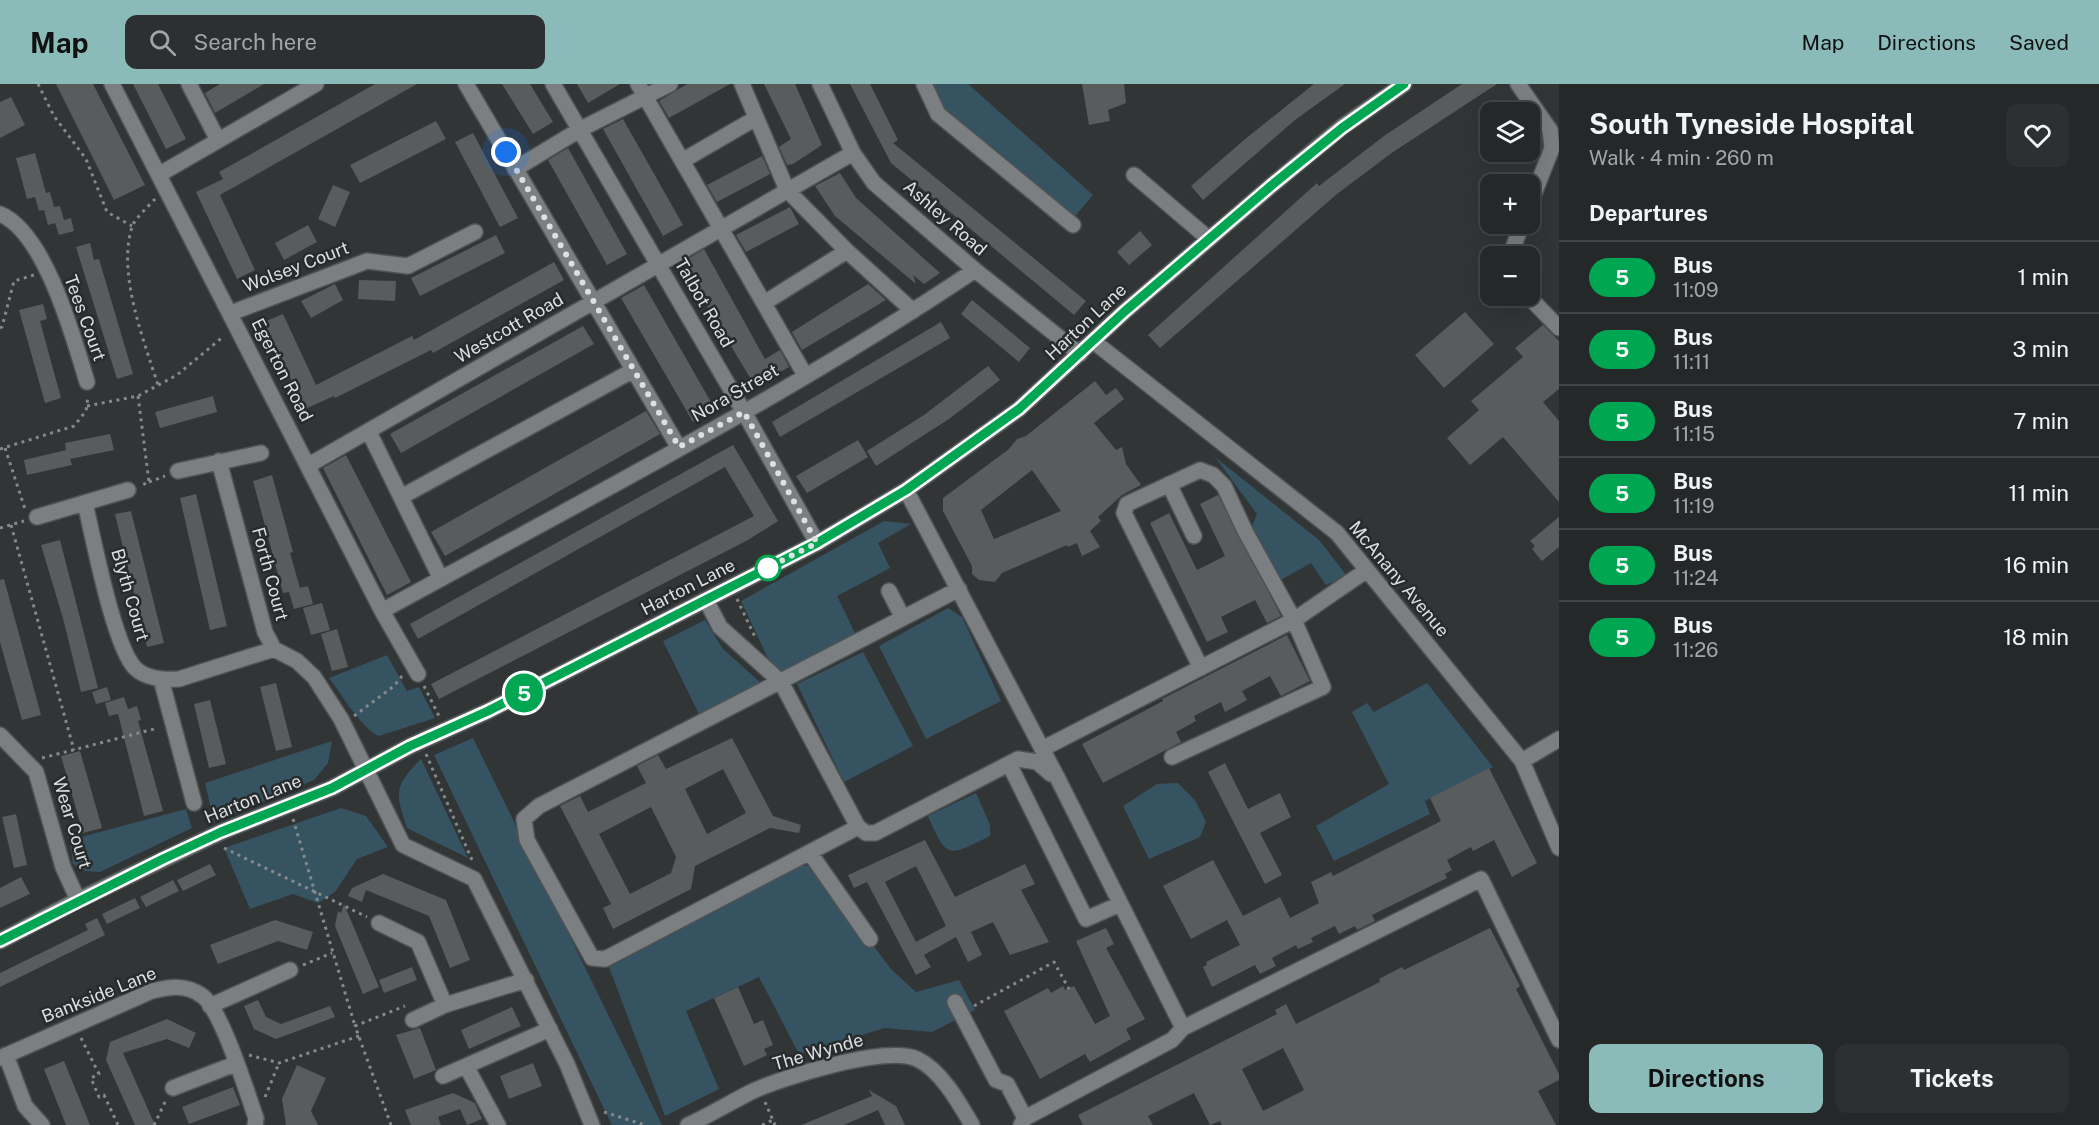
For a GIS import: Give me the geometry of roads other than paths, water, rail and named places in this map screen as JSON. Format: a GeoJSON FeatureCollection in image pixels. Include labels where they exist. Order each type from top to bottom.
{"type":"FeatureCollection","features":[{"type":"Feature","properties":{"kind":"street","name":"Egerton Road"},"geometry":{"type":"LineString","coordinates":[[112,84],[382,611],[418,674]]}},
{"type":"Feature","properties":{"kind":"street"},"geometry":{"type":"LineString","coordinates":[[189,84],[218,140]]}},
{"type":"Feature","properties":{"kind":"street"},"geometry":{"type":"LineString","coordinates":[[163,181],[218,140],[316,84]]}},
{"type":"Feature","properties":{"kind":"street"},"geometry":{"type":"LineString","coordinates":[[466,84],[679,447]]}},
{"type":"Feature","properties":{"kind":"street","name":"Talbot Road"},"geometry":{"type":"LineString","coordinates":[[553,84],[744,412],[817,543]]}},
{"type":"Feature","properties":{"kind":"street"},"geometry":{"type":"LineString","coordinates":[[515,169],[642,90],[670,84]]}},
{"type":"Feature","properties":{"kind":"street"},"geometry":{"type":"LineString","coordinates":[[742,84],[787,190],[913,311]]}},
{"type":"Feature","properties":{"kind":"street","name":"Ashley Road"},"geometry":{"type":"LineString","coordinates":[[820,84],[853,153],[874,183],[975,270],[1080,354]]}},
{"type":"Feature","properties":{"kind":"street"},"geometry":{"type":"LineString","coordinates":[[924,84],[938,114],[1073,225]]}},
{"type":"Feature","properties":{"kind":"street","name":"Harton Lane"},"geometry":{"type":"LineString","coordinates":[[0,941],[78,900],[206,839],[332,788],[817,543],[906,490],[990,432],[1209,239],[1342,128],[1404,84]]}},
{"type":"Feature","properties":{"kind":"street"},"geometry":{"type":"LineString","coordinates":[[1518,84],[1550,130],[1552,148],[1540,179]]}},
{"type":"Feature","properties":{"kind":"street"},"geometry":{"type":"LineString","coordinates":[[642,90],[719,229],[805,375]]}},
{"type":"Feature","properties":{"kind":"street"},"geometry":{"type":"LineString","coordinates":[[682,161],[756,118]]}},
{"type":"Feature","properties":{"kind":"street","name":"Westcott Road"},"geometry":{"type":"LineString","coordinates":[[309,465],[853,153]]}},
{"type":"Feature","properties":{"kind":"street"},"geometry":{"type":"LineString","coordinates":[[1134,175],[1209,239]]}},
{"type":"Feature","properties":{"kind":"street","name":"Tees Court"},"geometry":{"type":"LineString","coordinates":[[0,214],[24,233],[47,272],[66,310],[87,382]]}},
{"type":"Feature","properties":{"kind":"street","name":"Wolsey Court"},"geometry":{"type":"LineString","coordinates":[[233,318],[367,261],[408,266],[475,232]]}},
{"type":"Feature","properties":{"kind":"street"},"geometry":{"type":"LineString","coordinates":[[764,303],[848,251]]}},
{"type":"Feature","properties":{"kind":"street","name":"Nora Street"},"geometry":{"type":"LineString","coordinates":[[382,611],[744,412],[913,311],[975,270]]}},
{"type":"Feature","properties":{"kind":"street"},"geometry":{"type":"LineString","coordinates":[[1538,306],[1559,328]]}},
{"type":"Feature","properties":{"kind":"street","name":"McAnany Avenue"},"geometry":{"type":"LineString","coordinates":[[1093,341],[1337,533],[1522,761],[1559,849]]}},
{"type":"Feature","properties":{"kind":"street"},"geometry":{"type":"LineString","coordinates":[[401,497],[632,370]]}},
{"type":"Feature","properties":{"kind":"street"},"geometry":{"type":"LineString","coordinates":[[369,432],[441,579]]}},
{"type":"Feature","properties":{"kind":"street"},"geometry":{"type":"LineString","coordinates":[[178,471],[261,453]]}},
{"type":"Feature","properties":{"kind":"street","name":"Forth Court"},"geometry":{"type":"LineString","coordinates":[[219,462],[265,632],[274,649],[297,661],[314,677],[344,725],[364,770],[403,845],[474,879],[526,980]]}},
{"type":"Feature","properties":{"kind":"street"},"geometry":{"type":"LineString","coordinates":[[1172,756],[1323,687],[1294,620],[1224,486],[1213,475],[1200,470],[1127,504],[1124,513],[1201,668]]}},
{"type":"Feature","properties":{"kind":"street"},"geometry":{"type":"LineString","coordinates":[[1169,484],[1194,536]]}},
{"type":"Feature","properties":{"kind":"street"},"geometry":{"type":"LineString","coordinates":[[37,517],[128,490]]}},
{"type":"Feature","properties":{"kind":"street"},"geometry":{"type":"LineString","coordinates":[[906,490],[1058,779],[1183,1028]]}},
{"type":"Feature","properties":{"kind":"street","name":"Blyth Court"},"geometry":{"type":"LineString","coordinates":[[85,503],[120,642],[135,668],[161,679]]}},
{"type":"Feature","properties":{"kind":"street"},"geometry":{"type":"LineString","coordinates":[[1042,749],[1294,620],[1367,570]]}},
{"type":"Feature","properties":{"kind":"street"},"geometry":{"type":"LineString","coordinates":[[858,827],[605,959],[592,958],[527,840],[524,819],[539,806],[959,589]]}},
{"type":"Feature","properties":{"kind":"street"},"geometry":{"type":"LineString","coordinates":[[889,591],[903,618]]}},
{"type":"Feature","properties":{"kind":"street"},"geometry":{"type":"LineString","coordinates":[[706,600],[720,627],[781,682],[858,827],[866,833],[875,834],[1018,759],[1037,762],[1058,779]]}},
{"type":"Feature","properties":{"kind":"street"},"geometry":{"type":"LineString","coordinates":[[194,803],[171,725],[161,679],[190,676],[274,649]]}},
{"type":"Feature","properties":{"kind":"street","name":"Wear Court"},"geometry":{"type":"LineString","coordinates":[[0,735],[36,772],[63,867],[78,900]]}},
{"type":"Feature","properties":{"kind":"street"},"geometry":{"type":"LineString","coordinates":[[1522,761],[1559,739]]}},
{"type":"Feature","properties":{"kind":"street"},"geometry":{"type":"LineString","coordinates":[[1009,764],[1086,919],[1120,904]]}},
{"type":"Feature","properties":{"kind":"street"},"geometry":{"type":"LineString","coordinates":[[810,853],[870,939]]}},
{"type":"Feature","properties":{"kind":"street"},"geometry":{"type":"LineString","coordinates":[[958,1008],[996,1080],[1007,1084],[1023,1121],[1172,1040],[1183,1028],[1481,879],[1559,1040]]}},
{"type":"Feature","properties":{"kind":"street"},"geometry":{"type":"LineString","coordinates":[[378,923],[418,942],[445,1005]]}},
{"type":"Feature","properties":{"kind":"street"},"geometry":{"type":"LineString","coordinates":[[256,1122],[216,1013],[210,1006],[290,970]]}},
{"type":"Feature","properties":{"kind":"street"},"geometry":{"type":"LineString","coordinates":[[413,1020],[445,1005],[526,980],[592,1125]]}},
{"type":"Feature","properties":{"kind":"street","name":"Bankside Lane"},"geometry":{"type":"LineString","coordinates":[[3,1057],[152,991],[177,986],[203,995],[210,1006]]}},
{"type":"Feature","properties":{"kind":"street"},"geometry":{"type":"LineString","coordinates":[[443,1076],[550,1029]]}},
{"type":"Feature","properties":{"kind":"street","name":"The Wynde"},"geometry":{"type":"LineString","coordinates":[[697,1123],[759,1089],[820,1069],[881,1054],[917,1059],[950,1087],[972,1125]]}},
{"type":"Feature","properties":{"kind":"street"},"geometry":{"type":"LineString","coordinates":[[3,1057],[26,1106],[42,1125]]}},
{"type":"Feature","properties":{"kind":"street"},"geometry":{"type":"LineString","coordinates":[[173,1088],[233,1057]]}},
{"type":"Feature","properties":{"kind":"street"},"geometry":{"type":"LineString","coordinates":[[466,1066],[498,1125]]}}]}
